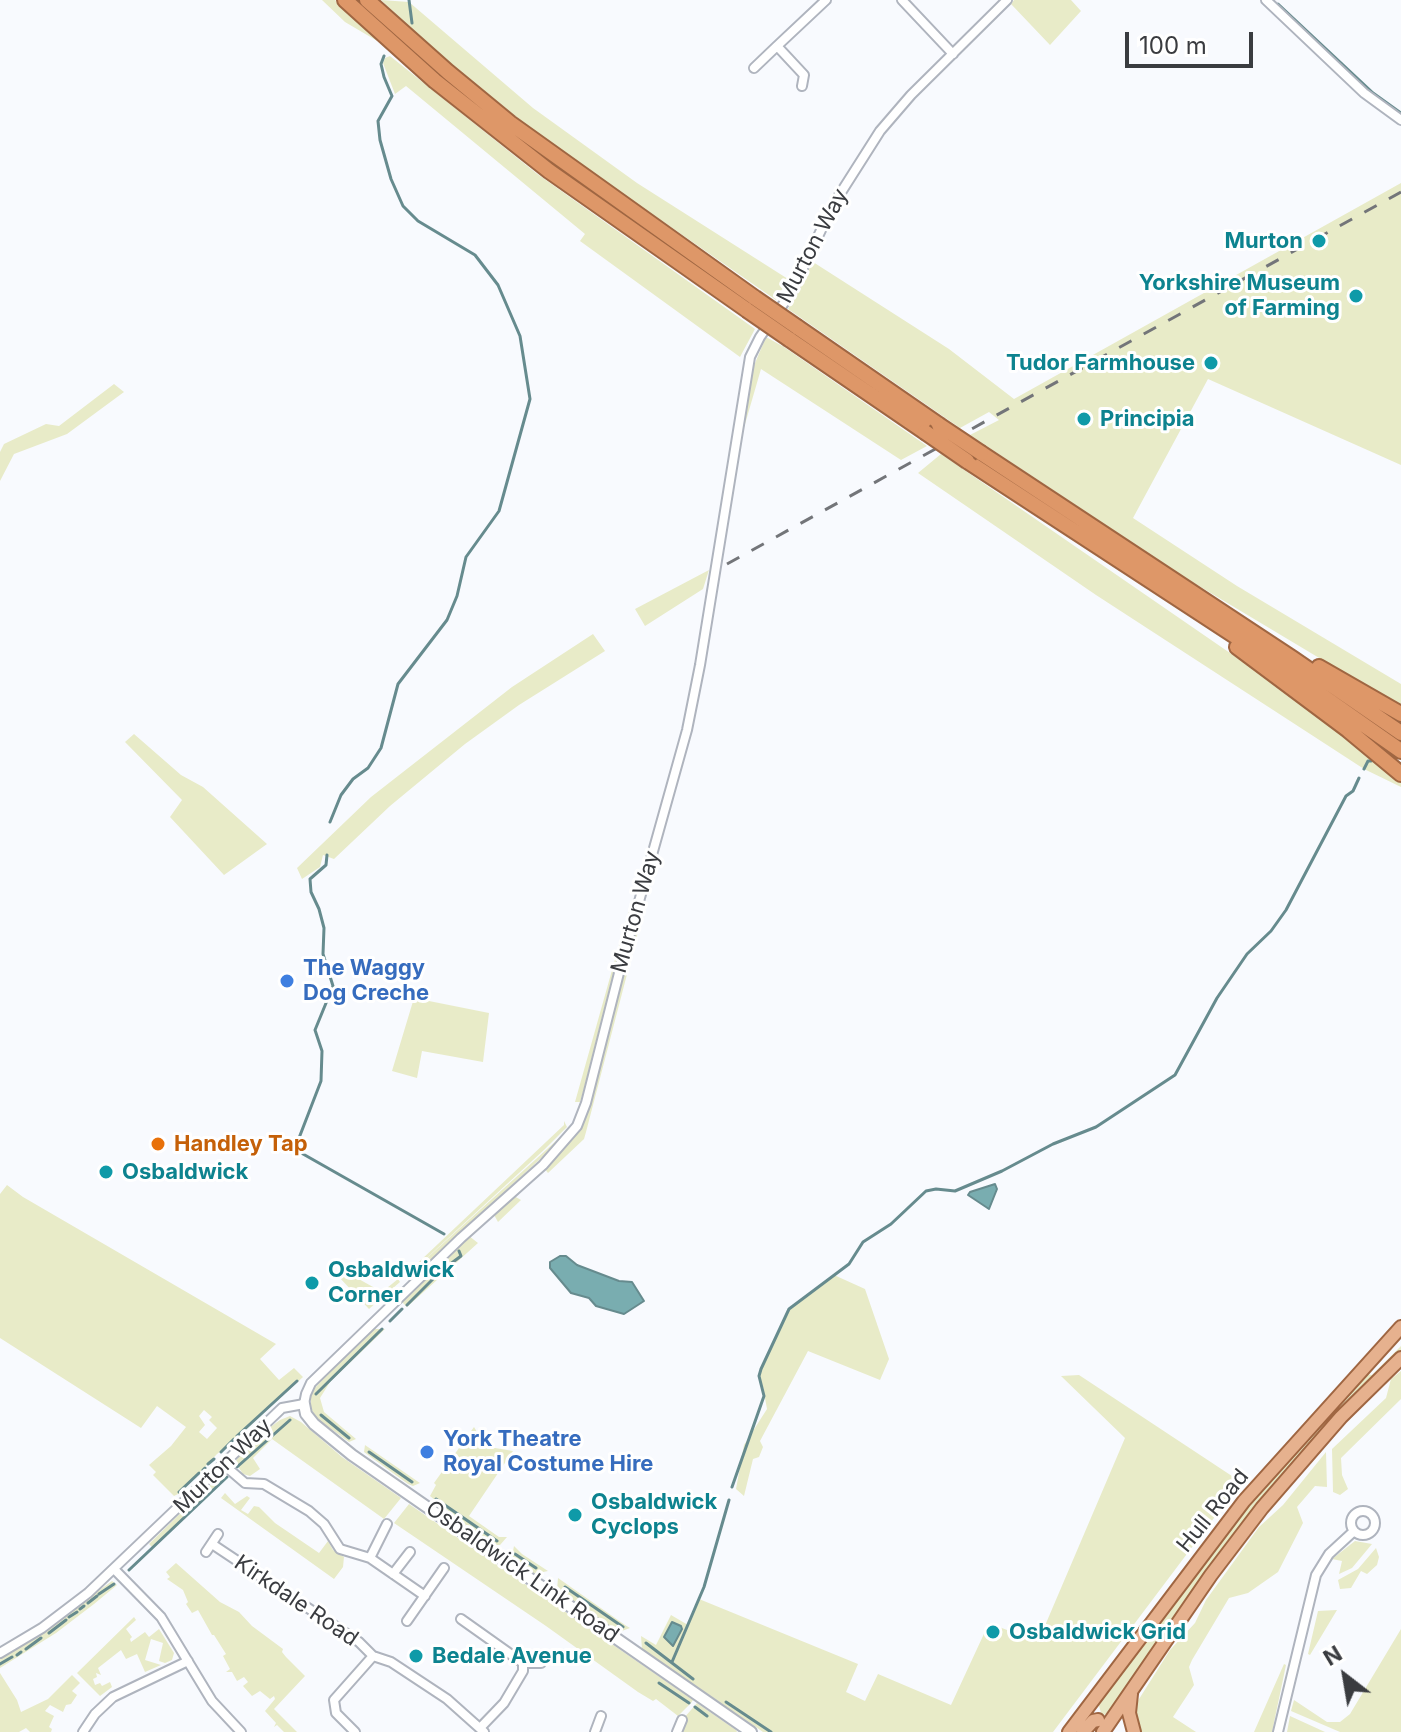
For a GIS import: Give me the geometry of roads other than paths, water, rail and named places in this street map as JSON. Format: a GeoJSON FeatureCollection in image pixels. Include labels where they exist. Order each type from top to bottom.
{"type":"FeatureCollection","features":[{"type":"Feature","properties":{"kind":"highway"},"geometry":{"type":"LineString","coordinates":[[345,0],[435,81],[537,162],[793,333],[967,461],[1401,751]]}},
{"type":"Feature","properties":{"kind":"highway"},"geometry":{"type":"LineString","coordinates":[[367,0],[510,123],[751,304]]}},
{"type":"Feature","properties":{"kind":"highway"},"geometry":{"type":"LineString","coordinates":[[793,333],[939,425],[1401,733]]}},
{"type":"Feature","properties":{"kind":"highway"},"geometry":{"type":"LineString","coordinates":[[1203,617],[1245,654],[1348,730],[1401,774]]}},
{"type":"Feature","properties":{"kind":"highway"},"geometry":{"type":"LineString","coordinates":[[1292,658],[1327,670],[1401,714]]}},
{"type":"Feature","properties":{"kind":"main road","name":"Hull Road"},"geometry":{"type":"LineString","coordinates":[[1069,1732],[1244,1501],[1401,1327]]}},
{"type":"Feature","properties":{"kind":"main road","name":"Hull Road"},"geometry":{"type":"LineString","coordinates":[[1083,1732],[1093,1721],[1106,1728],[1211,1575],[1262,1508],[1341,1417],[1401,1358]]}},
{"type":"Feature","properties":{"kind":"main road"},"geometry":{"type":"LineString","coordinates":[[1131,1691],[1129,1713],[1134,1732]]}},
{"type":"Feature","properties":{"kind":"main road"},"geometry":{"type":"LineString","coordinates":[[1090,1703],[1089,1712],[1106,1728]]}},
{"type":"Feature","properties":{"kind":"street"},"geometry":{"type":"LineString","coordinates":[[754,68],[826,0]]}},
{"type":"Feature","properties":{"kind":"street"},"geometry":{"type":"LineString","coordinates":[[902,0],[953,54]]}},
{"type":"Feature","properties":{"kind":"street","name":"Murton Way"},"geometry":{"type":"LineString","coordinates":[[0,1653],[117,1571],[229,1471],[282,1408],[304,1404],[311,1383],[461,1238],[543,1165],[577,1126],[586,1103],[687,730],[750,357],[791,293],[833,205],[858,163],[897,110],[1007,0]]}},
{"type":"Feature","properties":{"kind":"street"},"geometry":{"type":"LineString","coordinates":[[1266,0],[1364,93],[1401,120]]}},
{"type":"Feature","properties":{"kind":"street"},"geometry":{"type":"LineString","coordinates":[[777,46],[804,75]]}},
{"type":"Feature","properties":{"kind":"street"},"geometry":{"type":"LineString","coordinates":[[804,75],[815,73]]}},
{"type":"Feature","properties":{"kind":"street"},"geometry":{"type":"LineString","coordinates":[[802,86],[804,75]]}},
{"type":"Feature","properties":{"kind":"street","name":"Osbaldwick Link Road"},"geometry":{"type":"LineString","coordinates":[[304,1404],[306,1414],[314,1424],[352,1455],[750,1732]]}},
{"type":"Feature","properties":{"kind":"street"},"geometry":{"type":"LineString","coordinates":[[229,1471],[245,1483],[264,1484],[317,1516],[340,1549],[370,1558],[425,1596]]}},
{"type":"Feature","properties":{"kind":"street"},"geometry":{"type":"LineString","coordinates":[[370,1558],[387,1524]]}},
{"type":"Feature","properties":{"kind":"street"},"geometry":{"type":"LineString","coordinates":[[1278,1732],[1316,1575],[1329,1554],[1354,1531]]}},
{"type":"Feature","properties":{"kind":"street","name":"Kirkdale Road"},"geometry":{"type":"LineString","coordinates":[[218,1534],[209,1548],[359,1642],[373,1656],[336,1697],[333,1706],[355,1732]]}},
{"type":"Feature","properties":{"kind":"street"},"geometry":{"type":"LineString","coordinates":[[393,1574],[410,1552]]}},
{"type":"Feature","properties":{"kind":"street"},"geometry":{"type":"LineString","coordinates":[[407,1621],[444,1568]]}},
{"type":"Feature","properties":{"kind":"street"},"geometry":{"type":"LineString","coordinates":[[117,1571],[161,1617],[212,1701],[241,1732]]}},
{"type":"Feature","properties":{"kind":"street"},"geometry":{"type":"LineString","coordinates":[[473,1626],[479,1618]]}},
{"type":"Feature","properties":{"kind":"street"},"geometry":{"type":"LineString","coordinates":[[461,1619],[523,1663],[541,1663]]}},
{"type":"Feature","properties":{"kind":"street"},"geometry":{"type":"LineString","coordinates":[[373,1656],[391,1662],[453,1704],[482,1730],[504,1703],[523,1671],[523,1663]]}},
{"type":"Feature","properties":{"kind":"street"},"geometry":{"type":"LineString","coordinates":[[83,1732],[95,1714],[113,1697],[188,1661]]}},
{"type":"Feature","properties":{"kind":"street"},"geometry":{"type":"LineString","coordinates":[[677,1732],[682,1720]]}},
{"type":"Feature","properties":{"kind":"water"},"geometry":{"type":"Polygon","coordinates":[[[995,1184],[997,1189],[989,1209],[968,1195],[970,1192],[995,1184]]]}},
{"type":"Feature","properties":{"kind":"water"},"geometry":{"type":"Polygon","coordinates":[[[560,1256],[619,1281],[632,1282],[644,1301],[624,1314],[596,1306],[589,1298],[571,1293],[550,1268],[550,1262],[560,1256]]]}},
{"type":"Feature","properties":{"kind":"water"},"geometry":{"type":"Polygon","coordinates":[[[672,1622],[682,1629],[673,1646],[664,1637],[672,1622]]]}},
{"type":"Feature","properties":{"kind":"waterway"},"geometry":{"type":"LineString","coordinates":[[409,0],[412,23]]}},
{"type":"Feature","properties":{"kind":"waterway"},"geometry":{"type":"LineString","coordinates":[[1278,4],[1373,93],[1401,113]]}},
{"type":"Feature","properties":{"kind":"waterway"},"geometry":{"type":"LineString","coordinates":[[330,822],[341,795],[353,779],[368,768],[381,748],[398,684],[447,620],[457,596],[466,557],[499,511],[530,399],[520,336],[498,285],[475,255],[418,221],[403,206],[391,179],[378,121],[392,96],[381,64],[384,56]]}},
{"type":"Feature","properties":{"kind":"waterway"},"geometry":{"type":"LineString","coordinates":[[1364,769],[1371,761]]}},
{"type":"Feature","properties":{"kind":"waterway"},"geometry":{"type":"LineString","coordinates":[[732,1487],[764,1396],[759,1376],[761,1369],[789,1309],[849,1264],[863,1242],[891,1224],[926,1191],[955,1191],[1002,1171],[1053,1144],[1096,1127],[1175,1075],[1217,998],[1247,954],[1271,931],[1286,910],[1346,796],[1353,791],[1359,778]]}},
{"type":"Feature","properties":{"kind":"waterway"},"geometry":{"type":"LineString","coordinates":[[299,1138],[321,1081],[322,1051],[315,1030],[333,986],[323,954],[324,928],[311,892],[310,879],[326,865],[327,855]]}},
{"type":"Feature","properties":{"kind":"waterway"},"geometry":{"type":"LineString","coordinates":[[297,1146],[296,1150],[444,1234]]}},
{"type":"Feature","properties":{"kind":"waterway"},"geometry":{"type":"LineString","coordinates":[[407,1305],[461,1256],[459,1251]]}},
{"type":"Feature","properties":{"kind":"waterway"},"geometry":{"type":"LineString","coordinates":[[390,1321],[402,1309]]}},
{"type":"Feature","properties":{"kind":"waterway"},"geometry":{"type":"LineString","coordinates":[[316,1394],[382,1329]]}},
{"type":"Feature","properties":{"kind":"waterway"},"geometry":{"type":"LineString","coordinates":[[237,1436],[297,1381]]}},
{"type":"Feature","properties":{"kind":"waterway"},"geometry":{"type":"LineString","coordinates":[[321,1415],[349,1438]]}},
{"type":"Feature","properties":{"kind":"waterway"},"geometry":{"type":"LineString","coordinates":[[237,1467],[290,1420]]}},
{"type":"Feature","properties":{"kind":"waterway"},"geometry":{"type":"LineString","coordinates":[[221,1452],[234,1439]]}},
{"type":"Feature","properties":{"kind":"waterway"},"geometry":{"type":"LineString","coordinates":[[369,1452],[412,1482]]}},
{"type":"Feature","properties":{"kind":"waterway"},"geometry":{"type":"LineString","coordinates":[[208,1464],[214,1459]]}},
{"type":"Feature","properties":{"kind":"waterway"},"geometry":{"type":"LineString","coordinates":[[179,1492],[199,1473]]}},
{"type":"Feature","properties":{"kind":"waterway"},"geometry":{"type":"LineString","coordinates":[[129,1570],[227,1477]]}},
{"type":"Feature","properties":{"kind":"waterway"},"geometry":{"type":"LineString","coordinates":[[436,1499],[497,1541]]}},
{"type":"Feature","properties":{"kind":"waterway"},"geometry":{"type":"LineString","coordinates":[[672,1662],[704,1587],[729,1500]]}},
{"type":"Feature","properties":{"kind":"waterway"},"geometry":{"type":"LineString","coordinates":[[515,1554],[536,1568]]}},
{"type":"Feature","properties":{"kind":"waterway"},"geometry":{"type":"LineString","coordinates":[[99,1594],[114,1584]]}},
{"type":"Feature","properties":{"kind":"waterway"},"geometry":{"type":"LineString","coordinates":[[565,1587],[623,1627]]}},
{"type":"Feature","properties":{"kind":"waterway"},"geometry":{"type":"LineString","coordinates":[[88,1603],[97,1596]]}},
{"type":"Feature","properties":{"kind":"waterway"},"geometry":{"type":"LineString","coordinates":[[80,1609],[84,1606]]}},
{"type":"Feature","properties":{"kind":"waterway"},"geometry":{"type":"LineString","coordinates":[[69,1617],[77,1612]]}},
{"type":"Feature","properties":{"kind":"waterway"},"geometry":{"type":"LineString","coordinates":[[49,1633],[66,1620]]}},
{"type":"Feature","properties":{"kind":"waterway"},"geometry":{"type":"LineString","coordinates":[[26,1649],[41,1638]]}},
{"type":"Feature","properties":{"kind":"waterway"},"geometry":{"type":"LineString","coordinates":[[646,1643],[693,1679]]}},
{"type":"Feature","properties":{"kind":"waterway"},"geometry":{"type":"LineString","coordinates":[[17,1655],[21,1652]]}},
{"type":"Feature","properties":{"kind":"waterway"},"geometry":{"type":"LineString","coordinates":[[0,1664],[12,1657]]}},
{"type":"Feature","properties":{"kind":"waterway"},"geometry":{"type":"LineString","coordinates":[[659,1683],[689,1703]]}},
{"type":"Feature","properties":{"kind":"waterway"},"geometry":{"type":"LineString","coordinates":[[726,1702],[771,1732]]}},
{"type":"Feature","properties":{"kind":"waterway"},"geometry":{"type":"LineString","coordinates":[[695,1707],[707,1716]]}},
{"type":"Feature","properties":{"kind":"railway"},"geometry":{"type":"LineString","coordinates":[[727,564],[1401,192]]}},
{"type":"Feature","properties":{"kind":"place","name":"Murton"},"geometry":{"type":"Point","coordinates":[1319,241]}},
{"type":"Feature","properties":{"kind":"place","name":"Yorkshire Museum of Farming"},"geometry":{"type":"Point","coordinates":[1356,296]}},
{"type":"Feature","properties":{"kind":"place","name":"Tudor Farmhouse"},"geometry":{"type":"Point","coordinates":[1211,363]}},
{"type":"Feature","properties":{"kind":"place","name":"Principia"},"geometry":{"type":"Point","coordinates":[1084,419]}},
{"type":"Feature","properties":{"kind":"place","name":"The Waggy Dog Creche"},"geometry":{"type":"Point","coordinates":[287,981]}},
{"type":"Feature","properties":{"kind":"place","name":"Handley Tap"},"geometry":{"type":"Point","coordinates":[158,1144]}},
{"type":"Feature","properties":{"kind":"place","name":"Osbaldwick"},"geometry":{"type":"Point","coordinates":[106,1172]}},
{"type":"Feature","properties":{"kind":"place","name":"Osbaldwick Corner"},"geometry":{"type":"Point","coordinates":[312,1283]}},
{"type":"Feature","properties":{"kind":"place","name":"York Theatre Royal Costume Hire"},"geometry":{"type":"Point","coordinates":[427,1452]}},
{"type":"Feature","properties":{"kind":"place","name":"Osbaldwick Cyclops"},"geometry":{"type":"Point","coordinates":[575,1515]}},
{"type":"Feature","properties":{"kind":"place","name":"Osbaldwick Grid"},"geometry":{"type":"Point","coordinates":[993,1632]}},
{"type":"Feature","properties":{"kind":"place","name":"Bedale Avenue"},"geometry":{"type":"Point","coordinates":[416,1656]}}]}
